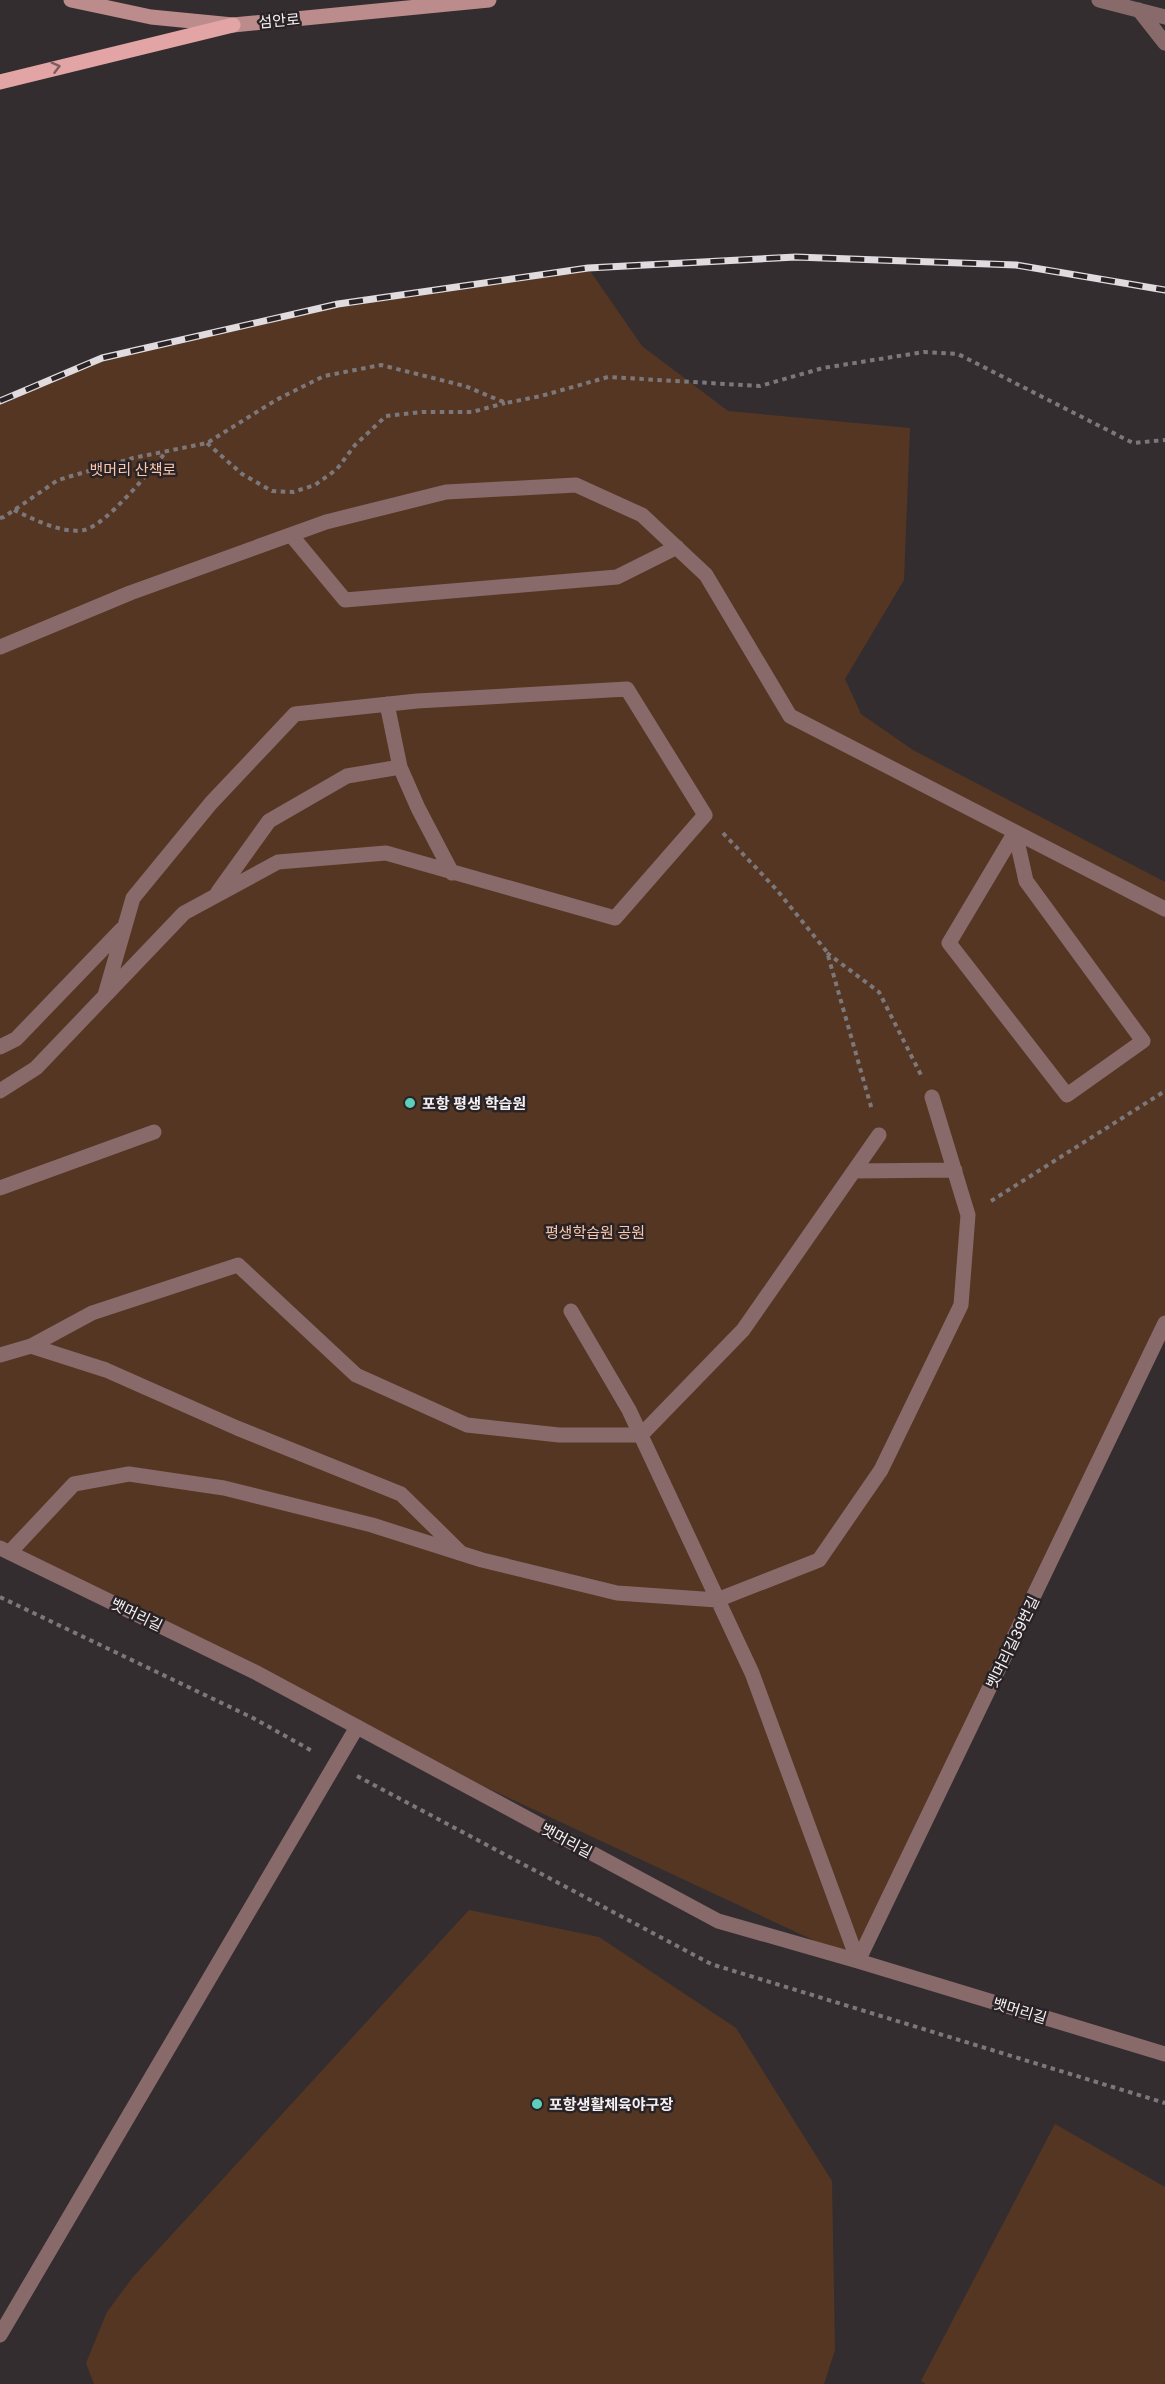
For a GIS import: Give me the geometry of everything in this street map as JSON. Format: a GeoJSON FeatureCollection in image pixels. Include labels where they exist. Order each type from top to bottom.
{"type":"FeatureCollection","features":[{"type":"Feature","properties":{"kind":"main road","name":"섬안로"},"geometry":{"type":"LineString","coordinates":[[71,0],[151,17],[233,25],[489,0]]}},
{"type":"Feature","properties":{"kind":"main road"},"geometry":{"type":"LineString","coordinates":[[0,82],[233,25]]}},
{"type":"Feature","properties":{"kind":"street"},"geometry":{"type":"LineString","coordinates":[[1099,0],[1165,17]]}},
{"type":"Feature","properties":{"kind":"street"},"geometry":{"type":"LineString","coordinates":[[1139,10],[1165,44]]}},
{"type":"Feature","properties":{"kind":"street"},"geometry":{"type":"LineString","coordinates":[[0,647],[130,592],[326,522],[446,492],[576,485],[642,515],[706,575],[790,716],[1165,909]]}},
{"type":"Feature","properties":{"kind":"street"},"geometry":{"type":"LineString","coordinates":[[291,535],[345,600],[616,577],[677,547]]}},
{"type":"Feature","properties":{"kind":"street"},"geometry":{"type":"LineString","coordinates":[[0,1091],[36,1068],[184,913],[278,862],[386,854],[615,918],[705,815],[627,689],[387,704],[295,714],[211,803],[133,898],[105,994]]}},
{"type":"Feature","properties":{"kind":"street"},"geometry":{"type":"LineString","coordinates":[[387,704],[400,766],[418,808],[452,873]]}},
{"type":"Feature","properties":{"kind":"street"},"geometry":{"type":"LineString","coordinates":[[217,895],[269,821],[347,776],[400,766]]}},
{"type":"Feature","properties":{"kind":"street"},"geometry":{"type":"LineString","coordinates":[[1014,832],[1026,881],[1143,1041],[1067,1095],[949,943],[1014,832]]}},
{"type":"Feature","properties":{"kind":"street"},"geometry":{"type":"LineString","coordinates":[[0,1047],[16,1039],[124,927]]}},
{"type":"Feature","properties":{"kind":"street"},"geometry":{"type":"LineString","coordinates":[[5,1550],[74,1484],[129,1474],[236,1491],[372,1525],[462,1554],[617,1593],[717,1600],[819,1560],[881,1470],[961,1305],[968,1215],[933,1097]]}},
{"type":"Feature","properties":{"kind":"street"},"geometry":{"type":"LineString","coordinates":[[0,1188],[153,1132]]}},
{"type":"Feature","properties":{"kind":"street"},"geometry":{"type":"LineString","coordinates":[[0,1355],[31,1347],[92,1313],[238,1265],[357,1375],[467,1425],[559,1435],[641,1435],[743,1330],[879,1135]]}},
{"type":"Feature","properties":{"kind":"street"},"geometry":{"type":"LineString","coordinates":[[855,1171],[955,1170]]}},
{"type":"Feature","properties":{"kind":"street"},"geometry":{"type":"LineString","coordinates":[[571,1311],[629,1410],[752,1673],[858,1961]]}},
{"type":"Feature","properties":{"kind":"street","name":"뱃머리길39번길"},"geometry":{"type":"LineString","coordinates":[[858,1961],[1165,1323]]}},
{"type":"Feature","properties":{"kind":"street"},"geometry":{"type":"LineString","coordinates":[[31,1347],[106,1370],[237,1428],[401,1494],[462,1554]]}},
{"type":"Feature","properties":{"kind":"street","name":"뱃머리길"},"geometry":{"type":"LineString","coordinates":[[5,1550],[257,1673],[718,1921],[1165,2054]]}},
{"type":"Feature","properties":{"kind":"street"},"geometry":{"type":"LineString","coordinates":[[0,2335],[357,1727]]}},
{"type":"Feature","properties":{"kind":"path"},"geometry":{"type":"LineString","coordinates":[[207,443],[242,474],[272,491],[293,492],[315,484],[337,469],[355,445],[386,416],[423,412],[472,412],[608,377],[760,386],[823,368],[924,352],[958,354],[1133,443],[1165,440]]}},
{"type":"Feature","properties":{"kind":"path"},"geometry":{"type":"LineString","coordinates":[[0,518],[4,518],[58,480],[168,450],[207,443],[276,400],[324,376],[381,365],[465,386],[506,403]]}},
{"type":"Feature","properties":{"kind":"path"},"geometry":{"type":"LineString","coordinates":[[14,510],[52,528],[85,530],[115,510],[168,450]]}},
{"type":"Feature","properties":{"kind":"path"},"geometry":{"type":"LineString","coordinates":[[705,815],[776,889],[827,952],[879,992],[933,1097]]}},
{"type":"Feature","properties":{"kind":"path"},"geometry":{"type":"LineString","coordinates":[[827,952],[879,1135]]}},
{"type":"Feature","properties":{"kind":"path"},"geometry":{"type":"LineString","coordinates":[[968,1215],[1165,1091]]}},
{"type":"Feature","properties":{"kind":"path"},"geometry":{"type":"LineString","coordinates":[[0,1597],[253,1718]]}},
{"type":"Feature","properties":{"kind":"green space","name":"평생학습원 공원"},"geometry":{"type":"Polygon","coordinates":[[[588,268],[642,346],[728,411],[910,428],[904,580],[845,679],[861,714],[913,750],[1165,882],[1165,1323],[858,1961],[357,1727],[0,1548],[0,401],[102,358],[338,304],[588,268]]]}},
{"type":"Feature","properties":{"kind":"green space","name":"포항생활체육야구장"},"geometry":{"type":"Polygon","coordinates":[[[469,1910],[599,1937],[736,2028],[832,2181],[835,2350],[824,2384],[94,2384],[86,2363],[107,2312],[133,2277],[469,1910]]]}},
{"type":"Feature","properties":{"kind":"green space"},"geometry":{"type":"Polygon","coordinates":[[[1055,2124],[1165,2187],[1164,2384],[926,2384],[921,2381],[1055,2124]]]}},
{"type":"Feature","properties":{"kind":"railway"},"geometry":{"type":"LineString","coordinates":[[0,401],[102,358],[338,304],[588,268],[796,257],[1016,265],[1165,290]]}},
{"type":"Feature","properties":{"kind":"place","name":"포항 평생 학습원"},"geometry":{"type":"Point","coordinates":[410,1103]}},
{"type":"Feature","properties":{"kind":"place","name":"포항생활체육야구장"},"geometry":{"type":"Point","coordinates":[537,2104]}},
{"type":"Feature","properties":{"kind":"park label","name":"뱃머리 산책로"},"geometry":{"type":"Point","coordinates":[133,469]}}]}
